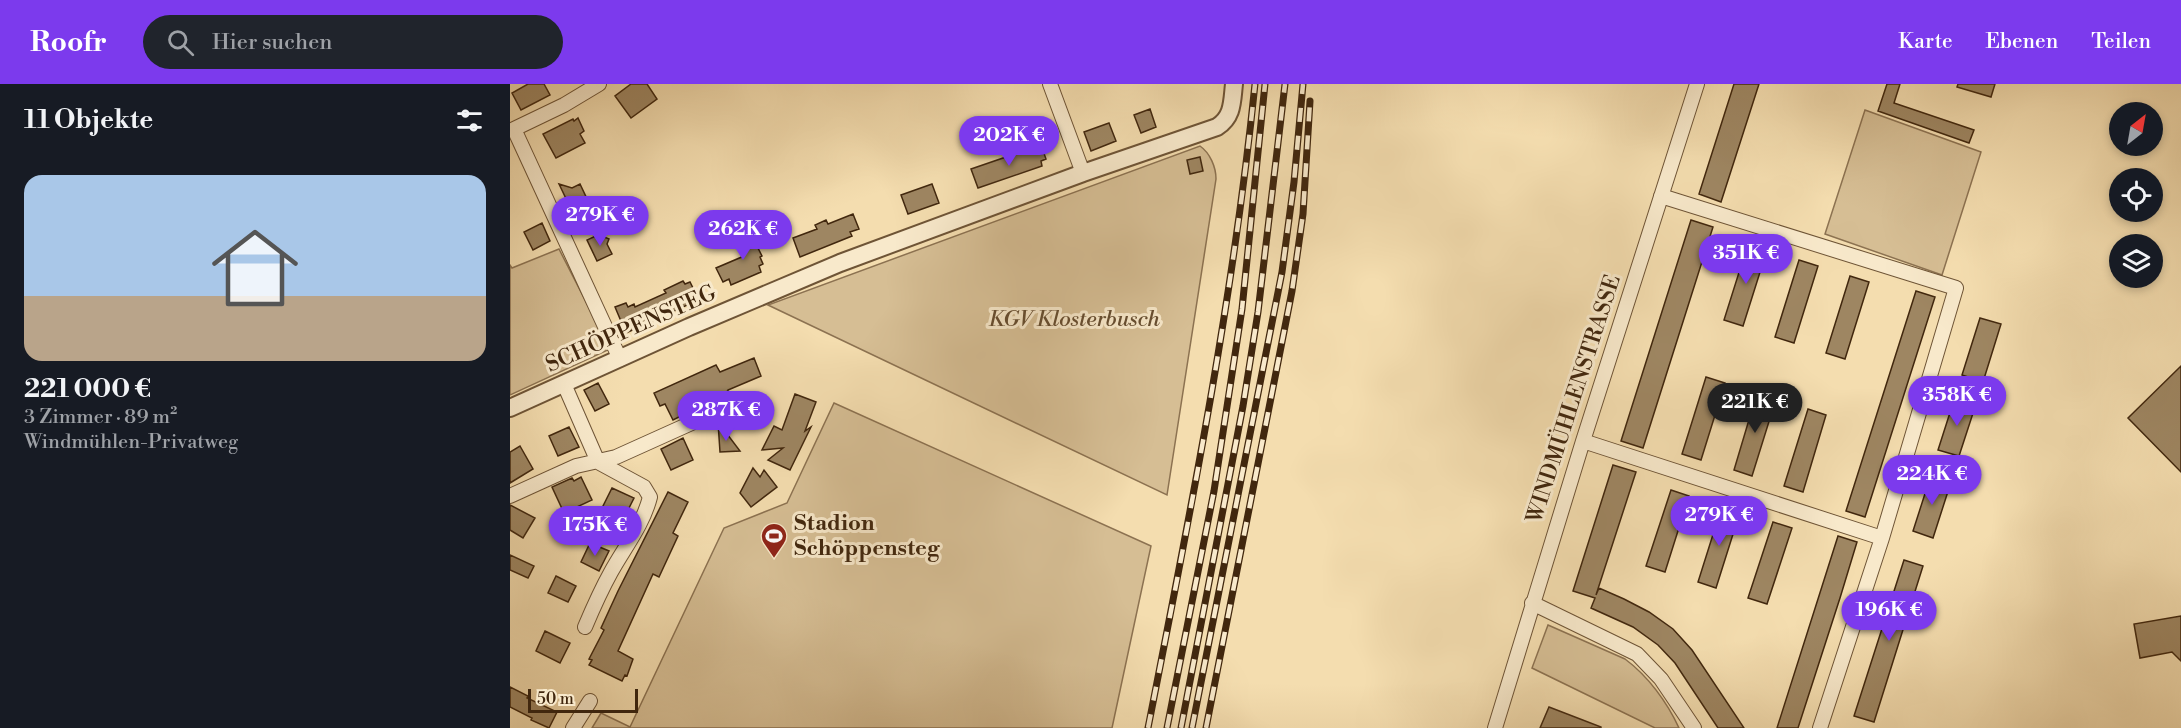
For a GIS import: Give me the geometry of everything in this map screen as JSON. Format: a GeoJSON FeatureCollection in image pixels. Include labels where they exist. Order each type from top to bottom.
{"type":"FeatureCollection","features":[{"type":"Feature","properties":{"kind":"street"},"geometry":{"type":"LineString","coordinates":[[598,84],[564,105],[512,130],[620,358]]}},
{"type":"Feature","properties":{"kind":"street"},"geometry":{"type":"LineString","coordinates":[[1050,84],[1083,173]]}},
{"type":"Feature","properties":{"kind":"street","name":"SCHÖPPENSTEG"},"geometry":{"type":"LineString","coordinates":[[510,408],[699,322],[840,263],[1083,173],[1217,128],[1227,119],[1232,105],[1234,84]]}},
{"type":"Feature","properties":{"kind":"street","name":"WINDMÜHLENSTRASSE"},"geometry":{"type":"LineString","coordinates":[[1495,728],[1582,441],[1697,84]]}},
{"type":"Feature","properties":{"kind":"street"},"geometry":{"type":"LineString","coordinates":[[1661,196],[1956,288],[1882,538],[1820,728]]}},
{"type":"Feature","properties":{"kind":"street"},"geometry":{"type":"LineString","coordinates":[[564,384],[598,462],[644,487],[650,497],[585,627]]}},
{"type":"Feature","properties":{"kind":"street"},"geometry":{"type":"LineString","coordinates":[[510,495],[576,466],[616,457],[727,407],[752,406]]}},
{"type":"Feature","properties":{"kind":"street"},"geometry":{"type":"LineString","coordinates":[[1582,441],[1882,538]]}},
{"type":"Feature","properties":{"kind":"street"},"geometry":{"type":"LineString","coordinates":[[1532,603],[1637,654],[1656,672],[1694,728]]}},
{"type":"Feature","properties":{"kind":"street"},"geometry":{"type":"LineString","coordinates":[[573,728],[590,701]]}},
{"type":"Feature","properties":{"kind":"green space"},"geometry":{"type":"Polygon","coordinates":[[[1865,110],[1981,152],[1942,275],[1825,234],[1865,110]]]}},
{"type":"Feature","properties":{"kind":"green space","name":"KGV Klosterbusch"},"geometry":{"type":"Polygon","coordinates":[[[1200,146],[1212,161],[1216,179],[1167,495],[768,305],[1200,146]]]}},
{"type":"Feature","properties":{"kind":"green space"},"geometry":{"type":"Polygon","coordinates":[[[559,249],[610,349],[510,395],[510,265],[512,268],[559,249]]]}},
{"type":"Feature","properties":{"kind":"green space"},"geometry":{"type":"Polygon","coordinates":[[[834,403],[1151,546],[1112,728],[592,728],[601,713],[630,727],[724,528],[787,503],[834,403]]]}},
{"type":"Feature","properties":{"kind":"green space"},"geometry":{"type":"Polygon","coordinates":[[[1548,625],[1625,659],[1656,690],[1679,728],[1655,728],[1532,668],[1548,625]]]}},
{"type":"Feature","properties":{"kind":"building"},"geometry":{"type":"Polygon","coordinates":[[[528,84],[544,84],[550,95],[521,110],[512,93],[528,84]]]}},
{"type":"Feature","properties":{"kind":"building"},"geometry":{"type":"Polygon","coordinates":[[[631,84],[647,84],[657,99],[631,118],[615,96],[631,84]]]}},
{"type":"Feature","properties":{"kind":"building"},"geometry":{"type":"Polygon","coordinates":[[[1734,84],[1759,84],[1721,202],[1699,194],[1734,84]]]}},
{"type":"Feature","properties":{"kind":"building"},"geometry":{"type":"Polygon","coordinates":[[[1887,84],[1900,84],[1894,103],[1974,130],[1969,143],[1878,111],[1887,84]]]}},
{"type":"Feature","properties":{"kind":"building"},"geometry":{"type":"Polygon","coordinates":[[[1958,84],[1995,84],[1991,97],[1957,87],[1958,84]]]}},
{"type":"Feature","properties":{"kind":"building"},"geometry":{"type":"Polygon","coordinates":[[[1150,109],[1156,127],[1141,133],[1134,115],[1150,109]]]}},
{"type":"Feature","properties":{"kind":"building"},"geometry":{"type":"Polygon","coordinates":[[[578,118],[584,131],[580,134],[585,143],[556,158],[543,134],[578,118]]]}},
{"type":"Feature","properties":{"kind":"building"},"geometry":{"type":"Polygon","coordinates":[[[1109,123],[1116,141],[1091,151],[1084,132],[1109,123]]]}},
{"type":"Feature","properties":{"kind":"building"},"geometry":{"type":"Polygon","coordinates":[[[1041,145],[1046,159],[1041,161],[1042,166],[978,188],[971,169],[1041,145]]]}},
{"type":"Feature","properties":{"kind":"building"},"geometry":{"type":"Polygon","coordinates":[[[1200,157],[1203,171],[1190,174],[1187,160],[1200,157]]]}},
{"type":"Feature","properties":{"kind":"building"},"geometry":{"type":"Polygon","coordinates":[[[559,184],[572,188],[580,184],[588,201],[571,209],[559,184]]]}},
{"type":"Feature","properties":{"kind":"building"},"geometry":{"type":"Polygon","coordinates":[[[932,184],[939,203],[908,214],[901,195],[932,184]]]}},
{"type":"Feature","properties":{"kind":"building"},"geometry":{"type":"Polygon","coordinates":[[[853,214],[859,229],[850,232],[852,236],[800,257],[793,238],[817,229],[815,225],[826,220],[828,224],[853,214]]]}},
{"type":"Feature","properties":{"kind":"building"},"geometry":{"type":"Polygon","coordinates":[[[1691,220],[1713,227],[1643,448],[1621,441],[1691,220]]]}},
{"type":"Feature","properties":{"kind":"building"},"geometry":{"type":"Polygon","coordinates":[[[542,223],[550,241],[533,250],[524,232],[542,223]]]}},
{"type":"Feature","properties":{"kind":"building"},"geometry":{"type":"Polygon","coordinates":[[[755,231],[760,242],[756,244],[762,256],[760,257],[763,264],[759,266],[761,272],[731,285],[729,279],[723,282],[716,268],[744,256],[736,240],[755,231]]]}},
{"type":"Feature","properties":{"kind":"building"},"geometry":{"type":"Polygon","coordinates":[[[602,233],[609,239],[607,244],[612,254],[597,261],[587,240],[602,233]]]}},
{"type":"Feature","properties":{"kind":"building"},"geometry":{"type":"Polygon","coordinates":[[[1748,244],[1767,250],[1743,326],[1724,320],[1748,244]]]}},
{"type":"Feature","properties":{"kind":"building"},"geometry":{"type":"Polygon","coordinates":[[[1799,260],[1818,266],[1794,343],[1775,337],[1799,260]]]}},
{"type":"Feature","properties":{"kind":"building"},"geometry":{"type":"Polygon","coordinates":[[[1850,276],[1869,282],[1845,359],[1826,353],[1850,276]]]}},
{"type":"Feature","properties":{"kind":"building"},"geometry":{"type":"Polygon","coordinates":[[[683,281],[685,284],[690,282],[696,294],[691,296],[694,302],[626,333],[615,307],[626,303],[628,307],[634,304],[635,307],[666,293],[664,290],[683,281]]]}},
{"type":"Feature","properties":{"kind":"building"},"geometry":{"type":"Polygon","coordinates":[[[1916,291],[1935,297],[1865,517],[1846,511],[1916,291]]]}},
{"type":"Feature","properties":{"kind":"building"},"geometry":{"type":"Polygon","coordinates":[[[1980,318],[2001,324],[1983,382],[1962,375],[1980,318]]]}},
{"type":"Feature","properties":{"kind":"building"},"geometry":{"type":"Polygon","coordinates":[[[754,358],[761,376],[690,409],[691,411],[673,420],[665,404],[660,406],[654,393],[716,365],[720,372],[754,358]]]}},
{"type":"Feature","properties":{"kind":"building"},"geometry":{"type":"Polygon","coordinates":[[[2181,366],[2181,472],[2128,418],[2181,366]]]}},
{"type":"Feature","properties":{"kind":"building"},"geometry":{"type":"Polygon","coordinates":[[[1706,377],[1725,383],[1701,460],[1682,454],[1706,377]]]}},
{"type":"Feature","properties":{"kind":"building"},"geometry":{"type":"Polygon","coordinates":[[[598,383],[609,404],[595,411],[584,390],[598,383]]]}},
{"type":"Feature","properties":{"kind":"building"},"geometry":{"type":"Polygon","coordinates":[[[1757,393],[1776,399],[1752,476],[1734,470],[1757,393]]]}},
{"type":"Feature","properties":{"kind":"building"},"geometry":{"type":"Polygon","coordinates":[[[795,394],[816,402],[805,431],[811,427],[790,470],[768,460],[783,448],[762,450],[774,426],[782,430],[795,394]]]}},
{"type":"Feature","properties":{"kind":"building"},"geometry":{"type":"Polygon","coordinates":[[[1955,397],[1976,404],[1959,456],[1938,450],[1955,397]]]}},
{"type":"Feature","properties":{"kind":"building"},"geometry":{"type":"Polygon","coordinates":[[[1808,409],[1826,415],[1803,492],[1784,486],[1808,409]]]}},
{"type":"Feature","properties":{"kind":"building"},"geometry":{"type":"Polygon","coordinates":[[[718,422],[740,451],[720,452],[718,422]]]}},
{"type":"Feature","properties":{"kind":"building"},"geometry":{"type":"Polygon","coordinates":[[[569,427],[579,447],[558,456],[549,436],[569,427]]]}},
{"type":"Feature","properties":{"kind":"building"},"geometry":{"type":"Polygon","coordinates":[[[683,438],[693,460],[671,470],[661,449],[683,438]]]}},
{"type":"Feature","properties":{"kind":"building"},"geometry":{"type":"Polygon","coordinates":[[[520,446],[533,469],[510,483],[510,452],[520,446]]]}},
{"type":"Feature","properties":{"kind":"building"},"geometry":{"type":"Polygon","coordinates":[[[1613,465],[1636,472],[1596,595],[1599,588],[1624,599],[1649,612],[1673,629],[1692,650],[1744,728],[1718,728],[1675,663],[1658,645],[1633,627],[1591,608],[1595,598],[1573,591],[1613,465]]]}},
{"type":"Feature","properties":{"kind":"building"},"geometry":{"type":"Polygon","coordinates":[[[753,468],[760,477],[764,470],[777,487],[751,507],[740,493],[753,468]]]}},
{"type":"Feature","properties":{"kind":"building"},"geometry":{"type":"Polygon","coordinates":[[[1931,475],[1951,482],[1933,538],[1913,531],[1931,475]]]}},
{"type":"Feature","properties":{"kind":"building"},"geometry":{"type":"Polygon","coordinates":[[[581,477],[592,500],[564,513],[552,487],[572,478],[574,481],[581,477]]]}},
{"type":"Feature","properties":{"kind":"building"},"geometry":{"type":"Polygon","coordinates":[[[612,488],[634,498],[623,520],[601,510],[612,488]]]}},
{"type":"Feature","properties":{"kind":"building"},"geometry":{"type":"Polygon","coordinates":[[[1671,490],[1689,496],[1665,572],[1646,566],[1671,490]]]}},
{"type":"Feature","properties":{"kind":"building"},"geometry":{"type":"Polygon","coordinates":[[[668,492],[688,502],[673,533],[678,536],[659,577],[653,574],[618,651],[633,659],[627,676],[625,675],[622,681],[589,665],[592,660],[589,659],[604,630],[601,628],[618,591],[668,492]]]}},
{"type":"Feature","properties":{"kind":"building"},"geometry":{"type":"Polygon","coordinates":[[[510,505],[535,518],[523,538],[510,530],[510,505]]]}},
{"type":"Feature","properties":{"kind":"building"},"geometry":{"type":"Polygon","coordinates":[[[1722,506],[1740,512],[1716,588],[1698,582],[1722,506]]]}},
{"type":"Feature","properties":{"kind":"building"},"geometry":{"type":"Polygon","coordinates":[[[1773,522],[1792,528],[1767,604],[1748,598],[1773,522]]]}},
{"type":"Feature","properties":{"kind":"building"},"geometry":{"type":"Polygon","coordinates":[[[1838,536],[1857,542],[1840,598],[1798,728],[1777,728],[1838,536]]]}},
{"type":"Feature","properties":{"kind":"building"},"geometry":{"type":"Polygon","coordinates":[[[590,543],[609,551],[599,571],[581,562],[590,543]]]}},
{"type":"Feature","properties":{"kind":"building"},"geometry":{"type":"Polygon","coordinates":[[[510,555],[534,566],[528,578],[510,570],[510,555]]]}},
{"type":"Feature","properties":{"kind":"building"},"geometry":{"type":"Polygon","coordinates":[[[1904,560],[1923,566],[1874,722],[1854,716],[1904,560]]]}},
{"type":"Feature","properties":{"kind":"building"},"geometry":{"type":"Polygon","coordinates":[[[556,576],[576,586],[568,602],[548,593],[556,576]]]}},
{"type":"Feature","properties":{"kind":"building"},"geometry":{"type":"Polygon","coordinates":[[[2181,616],[2181,661],[2172,652],[2140,658],[2134,624],[2181,616]]]}},
{"type":"Feature","properties":{"kind":"building"},"geometry":{"type":"Polygon","coordinates":[[[545,631],[570,643],[560,663],[536,651],[545,631]]]}},
{"type":"Feature","properties":{"kind":"building"},"geometry":{"type":"Polygon","coordinates":[[[510,687],[557,712],[549,728],[510,707],[510,687]]]}},
{"type":"Feature","properties":{"kind":"building"},"geometry":{"type":"Polygon","coordinates":[[[1549,707],[1601,727],[1601,728],[1540,728],[1549,707]]]}},
{"type":"Feature","properties":{"kind":"railway"},"geometry":{"type":"LineString","coordinates":[[1148,728],[1195,487],[1223,327],[1255,84]]}},
{"type":"Feature","properties":{"kind":"railway"},"geometry":{"type":"LineString","coordinates":[[1167,728],[1214,491],[1242,309],[1265,84]]}},
{"type":"Feature","properties":{"kind":"railway"},"geometry":{"type":"LineString","coordinates":[[1181,728],[1243,406],[1258,312],[1285,84]]}},
{"type":"Feature","properties":{"kind":"railway"},"geometry":{"type":"LineString","coordinates":[[1192,728],[1282,272],[1294,182],[1303,84]]}},
{"type":"Feature","properties":{"kind":"railway"},"geometry":{"type":"LineString","coordinates":[[1206,728],[1292,291],[1303,214],[1310,101]]}},
{"type":"Feature","properties":{"kind":"place","name":"Stadion Schöppensteg"},"geometry":{"type":"Point","coordinates":[774,559]}}]}
